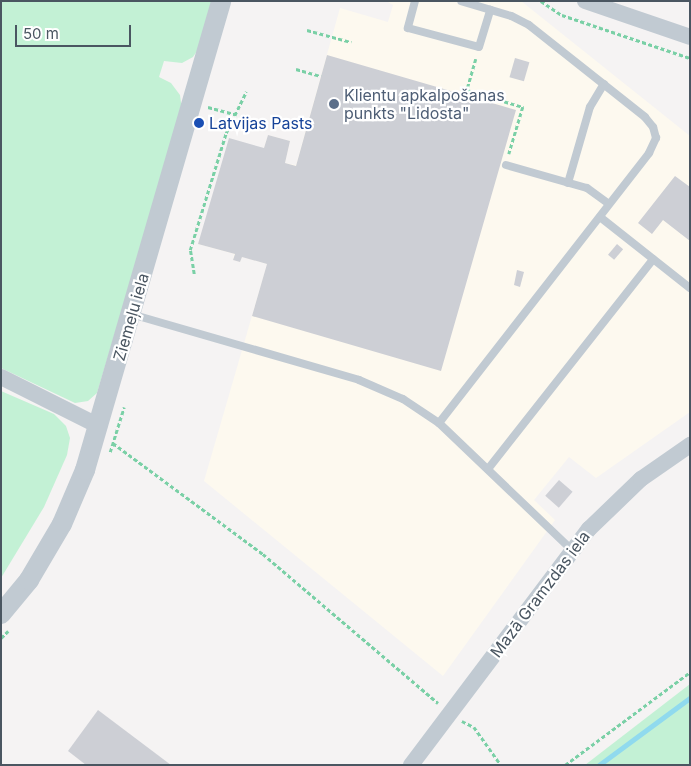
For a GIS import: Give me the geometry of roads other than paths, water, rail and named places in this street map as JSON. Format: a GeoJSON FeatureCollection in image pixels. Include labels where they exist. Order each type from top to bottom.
{"type":"FeatureCollection","features":[{"type":"Feature","properties":{"kind":"street","name":"Ziemeļu iela"},"geometry":{"type":"LineString","coordinates":[[1,614],[29,580],[62,524],[99,426],[221,1]]}},
{"type":"Feature","properties":{"kind":"street"},"geometry":{"type":"LineString","coordinates":[[585,1],[690,37]]}},
{"type":"Feature","properties":{"kind":"street"},"geometry":{"type":"LineString","coordinates":[[1,377],[99,426]]}},
{"type":"Feature","properties":{"kind":"street","name":"Mazā Gramzdas iela"},"geometry":{"type":"LineString","coordinates":[[411,765],[572,550],[620,497],[690,445]]}},
{"type":"Feature","properties":{"kind":"lane"},"geometry":{"type":"LineString","coordinates":[[415,1],[408,28],[479,48],[490,10]]}},
{"type":"Feature","properties":{"kind":"lane"},"geometry":{"type":"LineString","coordinates":[[439,422],[652,150],[656,135],[649,120],[525,22],[490,10],[482,4],[461,1]]}},
{"type":"Feature","properties":{"kind":"lane"},"geometry":{"type":"LineString","coordinates":[[568,182],[590,107],[604,84]]}},
{"type":"Feature","properties":{"kind":"lane"},"geometry":{"type":"LineString","coordinates":[[506,165],[591,190],[609,204]]}},
{"type":"Feature","properties":{"kind":"lane"},"geometry":{"type":"LineString","coordinates":[[600,217],[690,288]]}},
{"type":"Feature","properties":{"kind":"lane"},"geometry":{"type":"LineString","coordinates":[[488,469],[653,259]]}},
{"type":"Feature","properties":{"kind":"lane"},"geometry":{"type":"LineString","coordinates":[[132,314],[376,386],[439,422],[572,550]]}},
{"type":"Feature","properties":{"kind":"waterway"},"geometry":{"type":"LineString","coordinates":[[599,765],[690,698]]}},
{"type":"Feature","properties":{"kind":"place","name":"Klientu apkalpošanas punkts \"Lidosta\""},"geometry":{"type":"Point","coordinates":[334,104]}},
{"type":"Feature","properties":{"kind":"place","name":"Latvijas Pasts"},"geometry":{"type":"Point","coordinates":[199,123]}}]}
